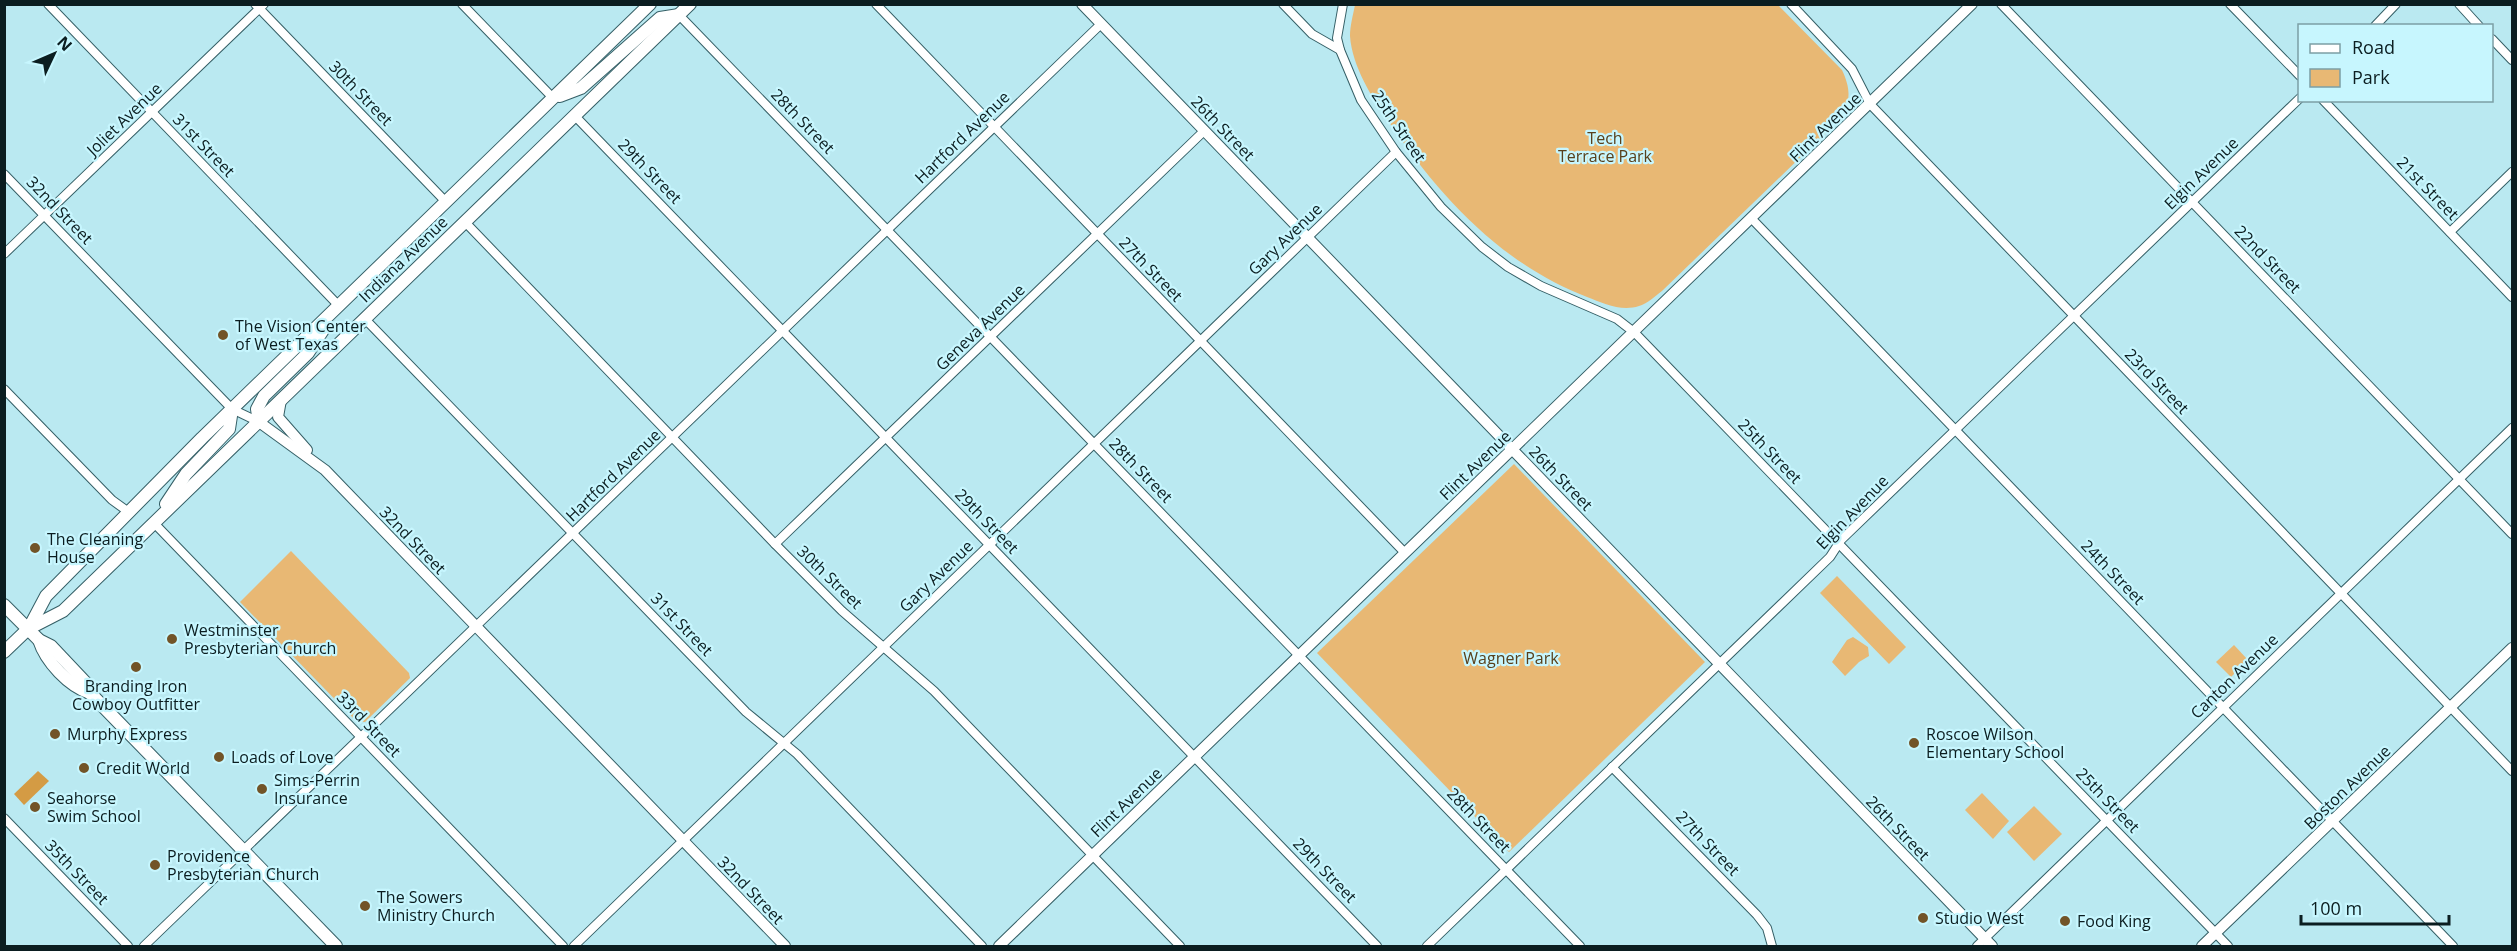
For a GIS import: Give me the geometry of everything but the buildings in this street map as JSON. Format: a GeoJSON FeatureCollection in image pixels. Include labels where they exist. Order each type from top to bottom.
{"type":"FeatureCollection","features":[{"type":"Feature","properties":{"kind":"main road","name":"Indiana Avenue"},"geometry":{"type":"LineString","coordinates":[[28,629],[46,596],[232,409],[650,4]]}},
{"type":"Feature","properties":{"kind":"main road","name":"Indiana Avenue"},"geometry":{"type":"LineString","coordinates":[[4,652],[28,629],[63,611],[575,116],[680,10],[690,4]]}},
{"type":"Feature","properties":{"kind":"main road"},"geometry":{"type":"LineString","coordinates":[[553,99],[581,88],[660,18],[680,10]]}},
{"type":"Feature","properties":{"kind":"main road"},"geometry":{"type":"LineString","coordinates":[[258,422],[257,409],[264,396],[308,352],[339,306]]}},
{"type":"Feature","properties":{"kind":"main road"},"geometry":{"type":"LineString","coordinates":[[154,523],[186,474],[229,429],[232,409]]}},
{"type":"Feature","properties":{"kind":"main road"},"geometry":{"type":"LineString","coordinates":[[4,604],[39,640],[43,654],[78,689],[90,693],[336,946]]}},
{"type":"Feature","properties":{"kind":"street","name":"31st Street"},"geometry":{"type":"LineString","coordinates":[[48,4],[339,306]]}},
{"type":"Feature","properties":{"kind":"street"},"geometry":{"type":"LineString","coordinates":[[462,4],[553,99]]}},
{"type":"Feature","properties":{"kind":"street","name":"27th Street"},"geometry":{"type":"LineString","coordinates":[[876,4],[1405,554]]}},
{"type":"Feature","properties":{"kind":"street","name":"26th Street"},"geometry":{"type":"LineString","coordinates":[[1082,4],[1720,665],[1985,944]]}},
{"type":"Feature","properties":{"kind":"street"},"geometry":{"type":"LineString","coordinates":[[1283,4],[1312,34],[1340,50]]}},
{"type":"Feature","properties":{"kind":"street"},"geometry":{"type":"LineString","coordinates":[[1340,50],[1337,38],[1343,4]]}},
{"type":"Feature","properties":{"kind":"street","name":"23rd Street"},"geometry":{"type":"LineString","coordinates":[[1791,4],[1852,69],[1870,104],[2512,771]]}},
{"type":"Feature","properties":{"kind":"street","name":"Flint Avenue"},"geometry":{"type":"LineString","coordinates":[[999,946],[1635,333],[1972,4]]}},
{"type":"Feature","properties":{"kind":"street","name":"22nd Street"},"geometry":{"type":"LineString","coordinates":[[2001,4],[2512,534]]}},
{"type":"Feature","properties":{"kind":"street"},"geometry":{"type":"LineString","coordinates":[[2230,4],[2298,74]]}},
{"type":"Feature","properties":{"kind":"street"},"geometry":{"type":"LineString","coordinates":[[2377,24],[2396,4]]}},
{"type":"Feature","properties":{"kind":"street"},"geometry":{"type":"LineString","coordinates":[[2459,4],[2477,24]]}},
{"type":"Feature","properties":{"kind":"street","name":"Joliet Avenue"},"geometry":{"type":"LineString","coordinates":[[4,254],[259,6]]}},
{"type":"Feature","properties":{"kind":"street","name":"30th Street"},"geometry":{"type":"LineString","coordinates":[[259,6],[446,202]]}},
{"type":"Feature","properties":{"kind":"street","name":"28th Street"},"geometry":{"type":"LineString","coordinates":[[680,10],[887,230],[1580,946]]}},
{"type":"Feature","properties":{"kind":"street","name":"Hartford Avenue"},"geometry":{"type":"LineString","coordinates":[[144,946],[1101,24]]}},
{"type":"Feature","properties":{"kind":"street"},"geometry":{"type":"LineString","coordinates":[[2493,40],[2512,60]]}},
{"type":"Feature","properties":{"kind":"street","name":"25th Street"},"geometry":{"type":"LineString","coordinates":[[1340,50],[1362,100],[1396,152],[1441,207],[1482,247],[1508,267],[1541,286],[1617,319],[1635,333],[2228,946]]}},
{"type":"Feature","properties":{"kind":"street","name":"Elgin Avenue"},"geometry":{"type":"LineString","coordinates":[[1427,946],[1720,665],[1955,430],[2298,100]]}},
{"type":"Feature","properties":{"kind":"street","name":"21st Street"},"geometry":{"type":"LineString","coordinates":[[2325,102],[2512,297]]}},
{"type":"Feature","properties":{"kind":"street","name":"29th Street"},"geometry":{"type":"LineString","coordinates":[[575,116],[1377,946]]}},
{"type":"Feature","properties":{"kind":"street","name":"Geneva Avenue"},"geometry":{"type":"LineString","coordinates":[[775,544],[1204,130]]}},
{"type":"Feature","properties":{"kind":"street","name":"Gary Avenue"},"geometry":{"type":"LineString","coordinates":[[574,946],[1396,152]]}},
{"type":"Feature","properties":{"kind":"street"},"geometry":{"type":"LineString","coordinates":[[2450,232],[2512,172]]}},
{"type":"Feature","properties":{"kind":"street","name":"32nd Street"},"geometry":{"type":"LineString","coordinates":[[4,174],[232,409],[258,422],[325,470],[785,946]]}},
{"type":"Feature","properties":{"kind":"street","name":"24th Street"},"geometry":{"type":"LineString","coordinates":[[1751,218],[2453,946]]}},
{"type":"Feature","properties":{"kind":"street","name":"30th Street"},"geometry":{"type":"LineString","coordinates":[[465,222],[775,544],[842,611],[934,691],[1180,946]]}},
{"type":"Feature","properties":{"kind":"street","name":"31st Street"},"geometry":{"type":"LineString","coordinates":[[365,319],[746,712],[784,744],[982,946]]}},
{"type":"Feature","properties":{"kind":"street"},"geometry":{"type":"LineString","coordinates":[[4,389],[112,500],[130,513]]}},
{"type":"Feature","properties":{"kind":"street"},"geometry":{"type":"LineString","coordinates":[[281,400],[278,414],[280,421],[325,470]]}},
{"type":"Feature","properties":{"kind":"street","name":"Canton Avenue"},"geometry":{"type":"LineString","coordinates":[[1985,944],[2106,821],[2512,428]]}},
{"type":"Feature","properties":{"kind":"street","name":"33rd Street"},"geometry":{"type":"LineString","coordinates":[[154,523],[563,946]]}},
{"type":"Feature","properties":{"kind":"street","name":"Boston Avenue"},"geometry":{"type":"LineString","coordinates":[[2202,946],[2512,648]]}},
{"type":"Feature","properties":{"kind":"street","name":"27th Street"},"geometry":{"type":"LineString","coordinates":[[1612,767],[1757,915],[1767,928],[1772,946]]}},
{"type":"Feature","properties":{"kind":"street","name":"35th Street"},"geometry":{"type":"LineString","coordinates":[[4,818],[128,946]]}},
{"type":"Feature","properties":{"kind":"green space","name":"Tech Terrace Park"},"geometry":{"type":"Polygon","coordinates":[[[1355,5],[1778,5],[1842,70],[1847,83],[1848,101],[1840,119],[1662,291],[1642,305],[1632,308],[1619,307],[1587,297],[1527,266],[1474,225],[1429,176],[1383,113],[1359,70],[1350,36],[1355,5]]]}},
{"type":"Feature","properties":{"kind":"green space","name":"Wagner Park"},"geometry":{"type":"Polygon","coordinates":[[[1514,464],[1705,662],[1509,852],[1317,653],[1514,464]]]}},
{"type":"Feature","properties":{"kind":"green space"},"geometry":{"type":"Polygon","coordinates":[[[291,551],[409,673],[410,678],[365,722],[356,721],[240,602],[291,551]]]}},
{"type":"Feature","properties":{"kind":"green space"},"geometry":{"type":"Polygon","coordinates":[[[1837,576],[1906,647],[1889,664],[1820,593],[1837,576]]]}},
{"type":"Feature","properties":{"kind":"green space"},"geometry":{"type":"Polygon","coordinates":[[[1853,637],[1868,647],[1869,656],[1845,676],[1832,662],[1847,640],[1853,637]]]}},
{"type":"Feature","properties":{"kind":"green space"},"geometry":{"type":"Polygon","coordinates":[[[2234,645],[2248,660],[2231,677],[2216,662],[2234,645]]]}},
{"type":"Feature","properties":{"kind":"green space"},"geometry":{"type":"Polygon","coordinates":[[[1982,793],[2009,821],[1993,839],[1965,810],[1982,793]]]}},
{"type":"Feature","properties":{"kind":"green space"},"geometry":{"type":"Polygon","coordinates":[[[2034,806],[2062,834],[2034,861],[2007,832],[2034,806]]]}},
{"type":"Feature","properties":{"kind":"shaded area"},"geometry":{"type":"Polygon","coordinates":[[[38,771],[49,781],[24,805],[14,794],[38,771]]]}},
{"type":"Feature","properties":{"kind":"place","name":"The Vision Center of West Texas"},"geometry":{"type":"Point","coordinates":[223,335]}},
{"type":"Feature","properties":{"kind":"place","name":"The Cleaning House"},"geometry":{"type":"Point","coordinates":[35,548]}},
{"type":"Feature","properties":{"kind":"place","name":"Westminster Presbyterian Church"},"geometry":{"type":"Point","coordinates":[172,639]}},
{"type":"Feature","properties":{"kind":"place","name":"Branding Iron Cowboy Outfitter"},"geometry":{"type":"Point","coordinates":[136,667]}},
{"type":"Feature","properties":{"kind":"place","name":"Murphy Express"},"geometry":{"type":"Point","coordinates":[55,734]}},
{"type":"Feature","properties":{"kind":"place","name":"Roscoe Wilson Elementary School"},"geometry":{"type":"Point","coordinates":[1914,743]}},
{"type":"Feature","properties":{"kind":"place","name":"Loads of Love"},"geometry":{"type":"Point","coordinates":[219,757]}},
{"type":"Feature","properties":{"kind":"place","name":"Credit World"},"geometry":{"type":"Point","coordinates":[84,768]}},
{"type":"Feature","properties":{"kind":"place","name":"Sims-Perrin Insurance"},"geometry":{"type":"Point","coordinates":[262,789]}},
{"type":"Feature","properties":{"kind":"place","name":"Seahorse Swim School"},"geometry":{"type":"Point","coordinates":[35,807]}},
{"type":"Feature","properties":{"kind":"place","name":"Providence Presbyterian Church"},"geometry":{"type":"Point","coordinates":[155,865]}},
{"type":"Feature","properties":{"kind":"place","name":"The Sowers Ministry Church"},"geometry":{"type":"Point","coordinates":[365,906]}},
{"type":"Feature","properties":{"kind":"place","name":"Studio West"},"geometry":{"type":"Point","coordinates":[1923,918]}},
{"type":"Feature","properties":{"kind":"place","name":"Food King"},"geometry":{"type":"Point","coordinates":[2065,921]}}]}
